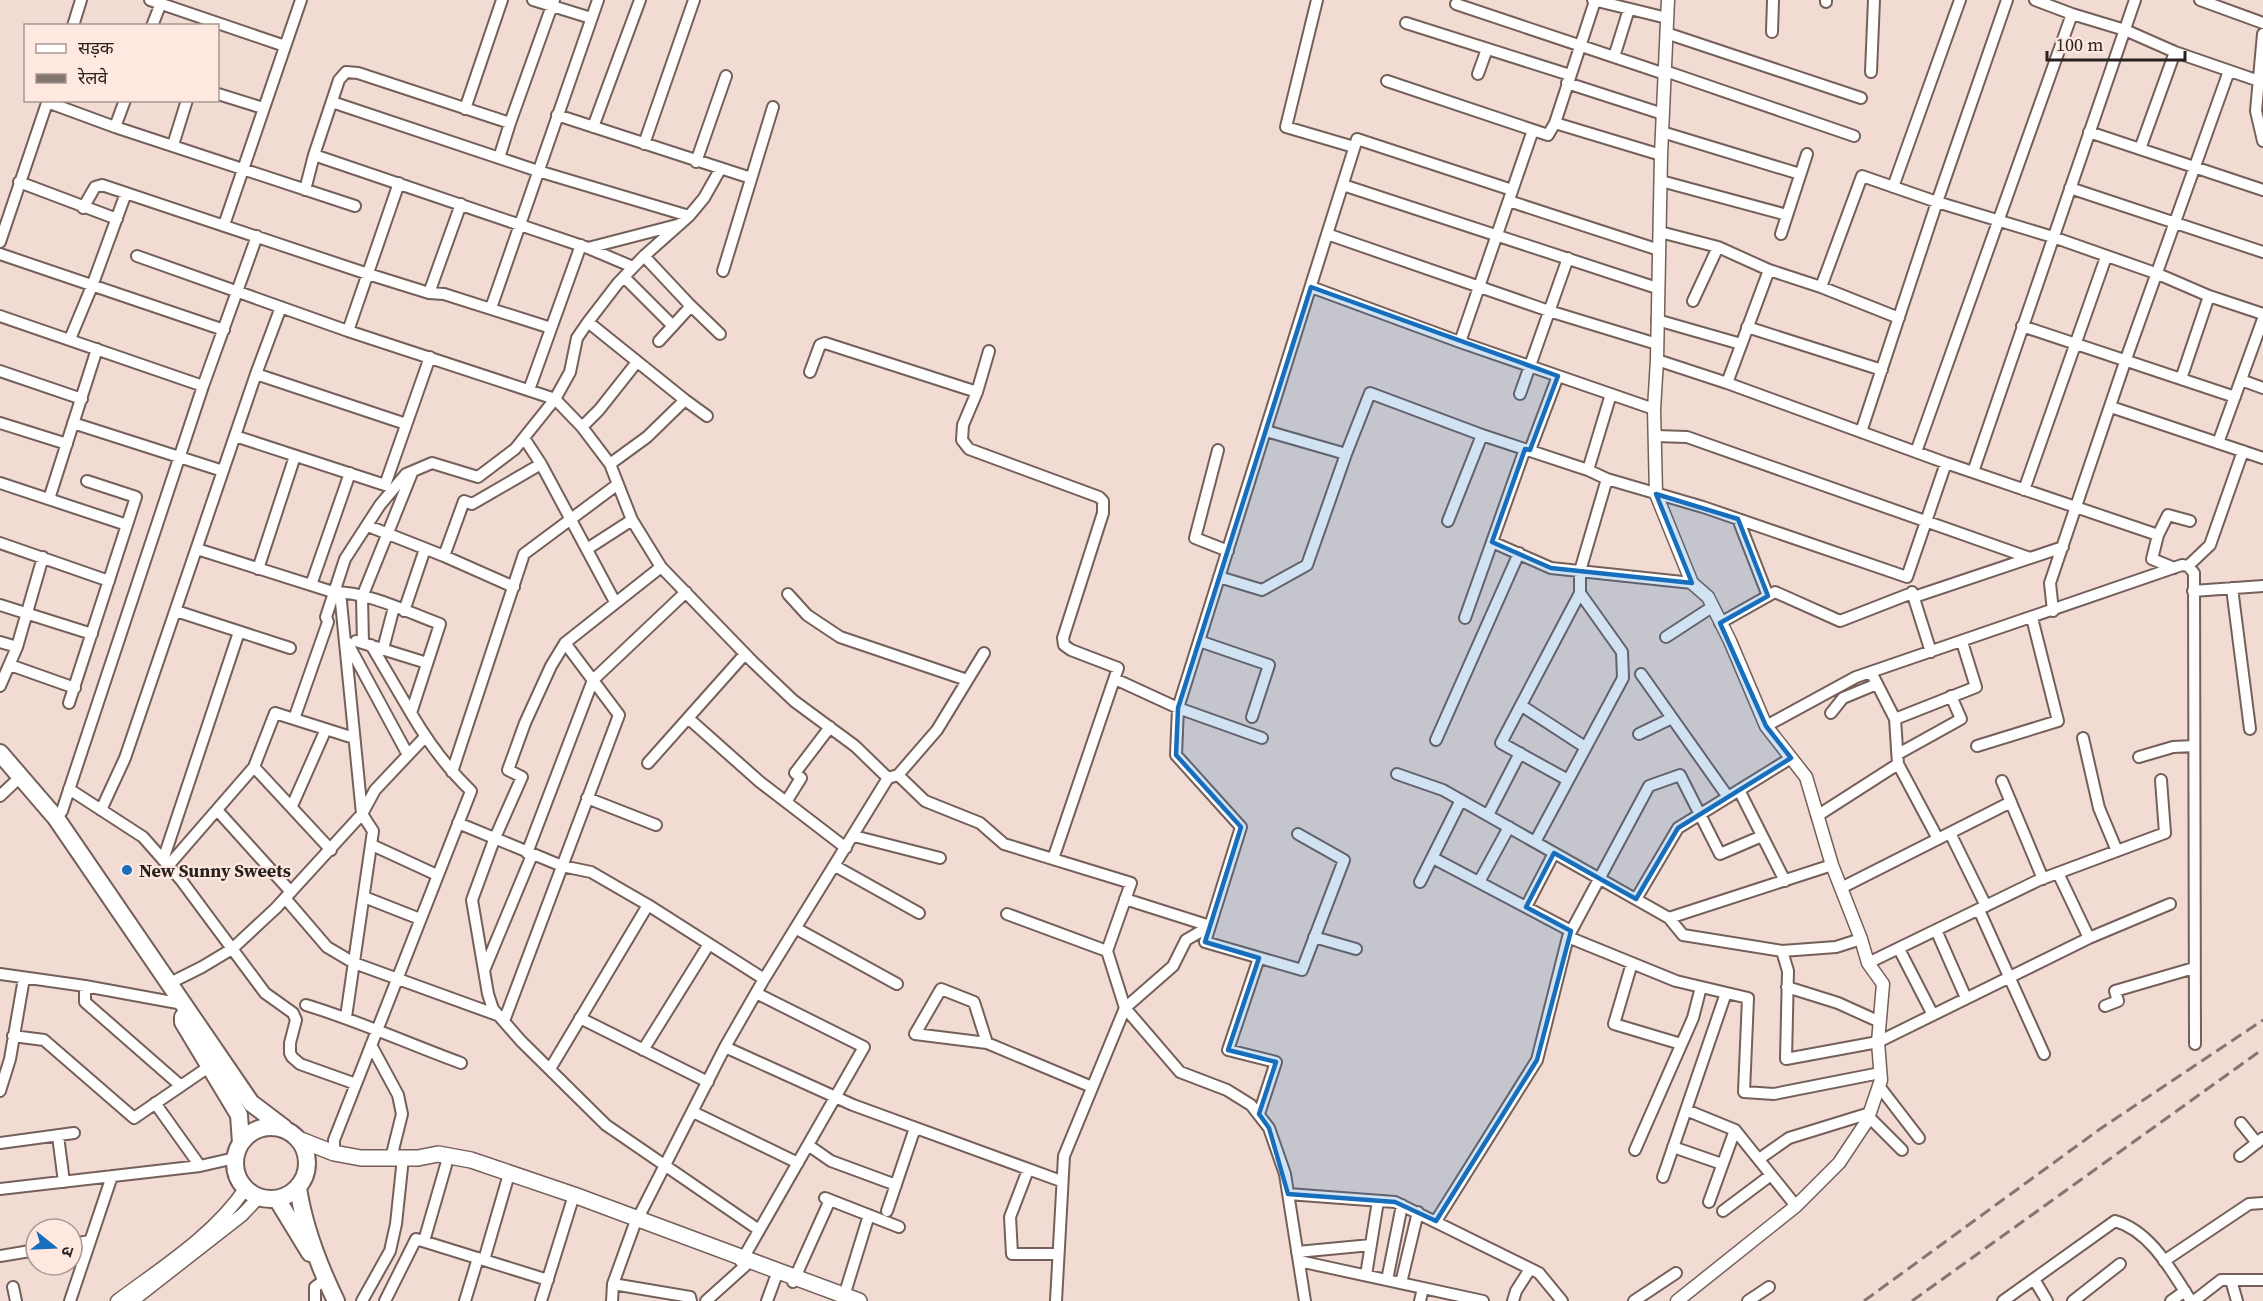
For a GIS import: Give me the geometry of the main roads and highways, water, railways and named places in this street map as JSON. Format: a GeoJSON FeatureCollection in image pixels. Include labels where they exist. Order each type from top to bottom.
{"type":"FeatureCollection","features":[{"type":"Feature","properties":{"kind":"main road"},"geometry":{"type":"LineString","coordinates":[[0,753],[56,818],[251,1103],[301,1140],[334,1154]]}},
{"type":"Feature","properties":{"kind":"main road"},"geometry":{"type":"LineString","coordinates":[[183,1004],[183,1022],[239,1115],[239,1179],[252,1193],[276,1199],[288,1195],[298,1188],[305,1178],[308,1167],[308,1156],[301,1140]]}},
{"type":"Feature","properties":{"kind":"main road"},"geometry":{"type":"LineString","coordinates":[[238,1150],[249,1134],[260,1128],[272,1126],[284,1128]]}},
{"type":"Feature","properties":{"kind":"main road"},"geometry":{"type":"LineString","coordinates":[[308,1156],[334,1154],[361,1158],[404,1158],[438,1155],[471,1160],[743,1263],[842,1298],[859,1301]]}},
{"type":"Feature","properties":{"kind":"main road"},"geometry":{"type":"LineString","coordinates":[[404,1158],[469,1169],[572,1199]]}},
{"type":"Feature","properties":{"kind":"main road"},"geometry":{"type":"LineString","coordinates":[[298,1188],[301,1208],[336,1301]]}},
{"type":"Feature","properties":{"kind":"main road"},"geometry":{"type":"LineString","coordinates":[[276,1199],[326,1279]]}},
{"type":"Feature","properties":{"kind":"railway"},"geometry":{"type":"LineString","coordinates":[[1864,1301],[2100,1129],[2263,1020]]}},
{"type":"Feature","properties":{"kind":"railway"},"geometry":{"type":"LineString","coordinates":[[1912,1301],[2263,1049]]}},
{"type":"Feature","properties":{"kind":"place","name":"New Sunny Sweets"},"geometry":{"type":"Point","coordinates":[127,870]}}]}
